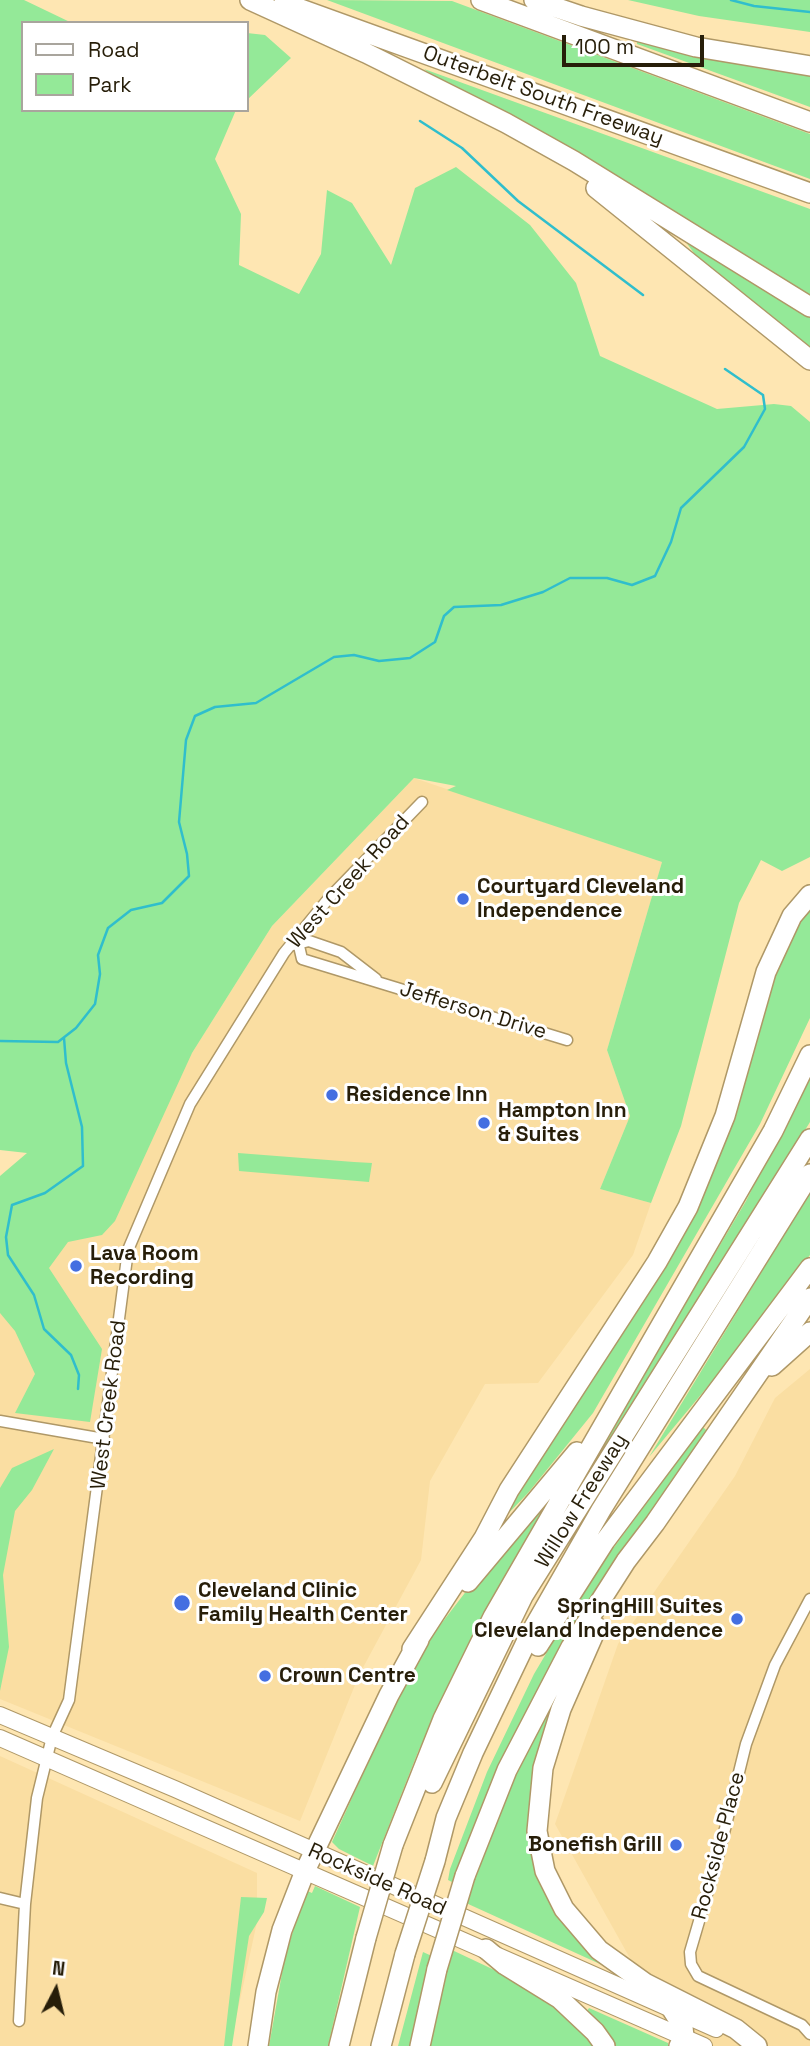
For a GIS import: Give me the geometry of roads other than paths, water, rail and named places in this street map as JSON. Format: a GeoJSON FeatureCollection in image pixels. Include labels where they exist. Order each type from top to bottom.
{"type":"FeatureCollection","features":[{"type":"Feature","properties":{"kind":"highway"},"geometry":{"type":"LineString","coordinates":[[250,0],[366,53],[573,161],[810,307]]}},
{"type":"Feature","properties":{"kind":"highway","name":"Outerbelt South Freeway"},"geometry":{"type":"LineString","coordinates":[[276,0],[810,193]]}},
{"type":"Feature","properties":{"kind":"highway"},"geometry":{"type":"LineString","coordinates":[[481,0],[810,121]]}},
{"type":"Feature","properties":{"kind":"highway"},"geometry":{"type":"LineString","coordinates":[[534,0],[581,16],[696,47],[810,66]]}},
{"type":"Feature","properties":{"kind":"highway"},"geometry":{"type":"LineString","coordinates":[[460,100],[580,176],[810,360]]}},
{"type":"Feature","properties":{"kind":"highway"},"geometry":{"type":"LineString","coordinates":[[258,2046],[266,1992],[282,1930],[305,1871],[412,1649],[484,1538],[509,1490],[657,1262],[688,1207],[725,1116],[766,972],[792,916],[810,895]]}},
{"type":"Feature","properties":{"kind":"highway"},"geometry":{"type":"LineString","coordinates":[[398,1849],[443,1719],[493,1616],[773,1130],[810,1055]]}},
{"type":"Feature","properties":{"kind":"highway","name":"Willow Freeway"},"geometry":{"type":"LineString","coordinates":[[350,2046],[372,1941],[398,1849],[523,1595],[810,1139]]}},
{"type":"Feature","properties":{"kind":"highway","name":"Willow Freeway"},"geometry":{"type":"LineString","coordinates":[[382,2046],[405,1954],[446,1818],[473,1753],[530,1634],[601,1510],[810,1174]]}},
{"type":"Feature","properties":{"kind":"highway"},"geometry":{"type":"LineString","coordinates":[[435,1861],[453,1829],[508,1702],[564,1601],[619,1521],[810,1268]]}},
{"type":"Feature","properties":{"kind":"highway"},"geometry":{"type":"LineString","coordinates":[[420,2046],[437,1969],[465,1876],[508,1770],[548,1688],[609,1586],[656,1523],[810,1298]]}},
{"type":"Feature","properties":{"kind":"highway"},"geometry":{"type":"LineString","coordinates":[[731,1415],[783,1355],[810,1332]]}},
{"type":"Feature","properties":{"kind":"highway"},"geometry":{"type":"LineString","coordinates":[[412,1649],[577,1452],[638,1365]]}},
{"type":"Feature","properties":{"kind":"highway"},"geometry":{"type":"LineString","coordinates":[[656,1523],[594,1631],[561,1709],[539,1790],[537,1821],[540,1851],[552,1888],[564,1909],[600,1950],[645,1983],[736,2029],[755,2046]]}},
{"type":"Feature","properties":{"kind":"highway"},"geometry":{"type":"LineString","coordinates":[[339,2046],[372,1941]]}},
{"type":"Feature","properties":{"kind":"highway"},"geometry":{"type":"LineString","coordinates":[[486,1949],[505,1965],[560,1999],[606,2046]]}},
{"type":"Feature","properties":{"kind":"highway"},"geometry":{"type":"LineString","coordinates":[[671,2008],[683,2027],[682,2041]]}},
{"type":"Feature","properties":{"kind":"main road","name":"Rockside Road"},"geometry":{"type":"LineString","coordinates":[[0,1715],[755,2046]]}},
{"type":"Feature","properties":{"kind":"main road","name":"Rockside Road"},"geometry":{"type":"LineString","coordinates":[[0,1738],[486,1949],[682,2041],[704,2046]]}},
{"type":"Feature","properties":{"kind":"street","name":"West Creek Road"},"geometry":{"type":"LineString","coordinates":[[19,2021],[25,1904],[37,1798],[52,1737],[69,1700],[128,1250],[190,1104],[329,898],[422,802]]}},
{"type":"Feature","properties":{"kind":"street","name":"Jefferson Drive"},"geometry":{"type":"LineString","coordinates":[[378,981],[341,952],[309,941],[296,945],[302,959],[567,1040]]}},
{"type":"Feature","properties":{"kind":"street"},"geometry":{"type":"LineString","coordinates":[[0,1420],[104,1439]]}},
{"type":"Feature","properties":{"kind":"street","name":"Rockside Place"},"geometry":{"type":"LineString","coordinates":[[810,1600],[775,1665],[746,1744],[719,1853],[690,1952],[691,1964],[698,1976],[802,2025],[810,2034]]}},
{"type":"Feature","properties":{"kind":"street"},"geometry":{"type":"LineString","coordinates":[[0,1898],[25,1904]]}},
{"type":"Feature","properties":{"kind":"waterway"},"geometry":{"type":"LineString","coordinates":[[731,0],[754,6],[810,12]]}},
{"type":"Feature","properties":{"kind":"waterway"},"geometry":{"type":"LineString","coordinates":[[420,121],[462,148],[518,201],[643,295]]}},
{"type":"Feature","properties":{"kind":"waterway"},"geometry":{"type":"LineString","coordinates":[[0,1041],[58,1042],[76,1028],[95,1004],[100,974],[98,955],[108,928],[131,910],[162,903],[189,876],[179,822],[186,740],[195,716],[215,707],[256,703],[334,657],[354,655],[379,661],[410,658],[435,642],[444,616],[454,607],[501,605],[543,592],[570,578],[607,578],[632,585],[655,576],[671,542],[681,508],[744,447],[765,409],[763,395],[725,369]]}},
{"type":"Feature","properties":{"kind":"waterway"},"geometry":{"type":"LineString","coordinates":[[64,1038],[66,1063],[82,1127],[83,1166],[45,1193],[12,1205],[6,1237],[8,1255],[34,1295],[44,1329],[71,1355],[79,1375],[78,1389]]}},
{"type":"Feature","properties":{"kind":"place","name":"Courtyard Cleveland Independence"},"geometry":{"type":"Point","coordinates":[463,899]}},
{"type":"Feature","properties":{"kind":"place","name":"Residence Inn"},"geometry":{"type":"Point","coordinates":[332,1095]}},
{"type":"Feature","properties":{"kind":"place","name":"Hampton Inn & Suites"},"geometry":{"type":"Point","coordinates":[484,1123]}},
{"type":"Feature","properties":{"kind":"place","name":"Lava Room Recording"},"geometry":{"type":"Point","coordinates":[76,1266]}},
{"type":"Feature","properties":{"kind":"place","name":"Cleveland Clinic Family Health Center"},"geometry":{"type":"Point","coordinates":[182,1603]}},
{"type":"Feature","properties":{"kind":"place","name":"SpringHill Suites Cleveland Independence"},"geometry":{"type":"Point","coordinates":[737,1619]}},
{"type":"Feature","properties":{"kind":"place","name":"Crown Centre"},"geometry":{"type":"Point","coordinates":[265,1676]}},
{"type":"Feature","properties":{"kind":"place","name":"Bonefish Grill"},"geometry":{"type":"Point","coordinates":[676,1845]}}]}
